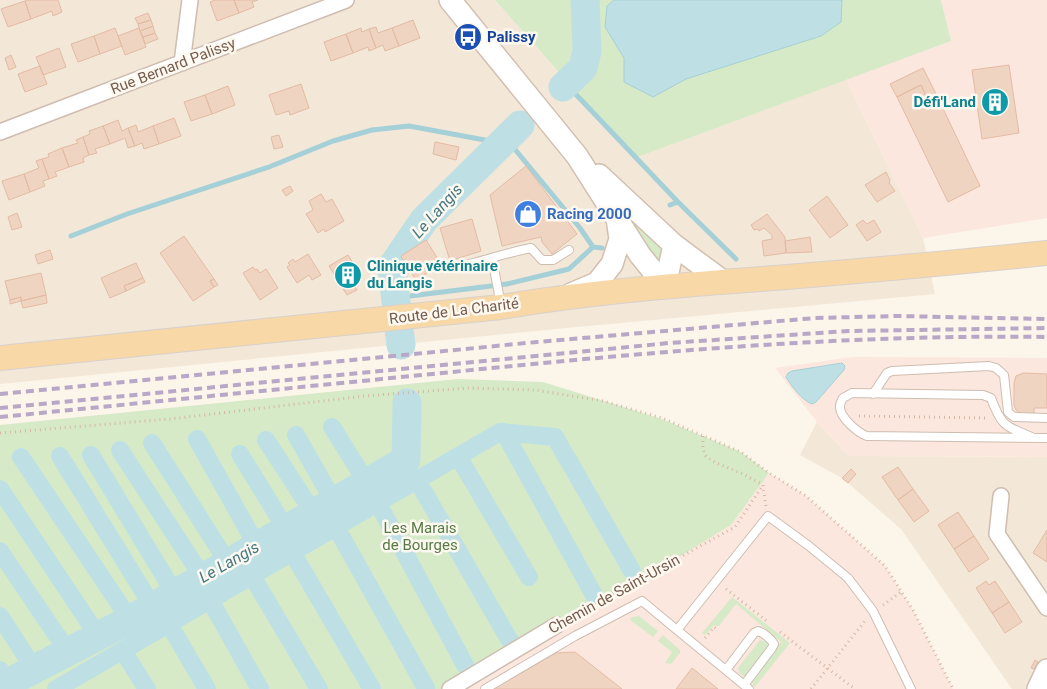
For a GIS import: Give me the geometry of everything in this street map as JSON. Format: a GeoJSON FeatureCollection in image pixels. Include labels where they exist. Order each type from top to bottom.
{"type":"FeatureCollection","features":[{"type":"Feature","properties":{"kind":"main road"},"geometry":{"type":"LineString","coordinates":[[450,0],[577,156],[640,254],[665,286]]}},
{"type":"Feature","properties":{"kind":"main road"},"geometry":{"type":"LineString","coordinates":[[577,156],[630,202],[674,245],[724,282]]}},
{"type":"Feature","properties":{"kind":"main road"},"geometry":{"type":"LineString","coordinates":[[565,296],[597,282],[612,264],[620,239],[616,216]]}},
{"type":"Feature","properties":{"kind":"main road","name":"Route de La Charité"},"geometry":{"type":"LineString","coordinates":[[907,267],[954,254],[1047,242]]}},
{"type":"Feature","properties":{"kind":"main road"},"geometry":{"type":"LineString","coordinates":[[665,286],[674,245]]}},
{"type":"Feature","properties":{"kind":"main road","name":"Route de La Charité"},"geometry":{"type":"LineString","coordinates":[[0,358],[418,316],[500,299],[565,296],[1047,254]]}},
{"type":"Feature","properties":{"kind":"main road"},"geometry":{"type":"LineString","coordinates":[[907,267],[949,271],[1047,264]]}},
{"type":"Feature","properties":{"kind":"main road"},"geometry":{"type":"LineString","coordinates":[[1038,689],[1047,670]]}},
{"type":"Feature","properties":{"kind":"street"},"geometry":{"type":"LineString","coordinates":[[182,63],[190,0]]}},
{"type":"Feature","properties":{"kind":"street","name":"Rue Bernard Palissy"},"geometry":{"type":"LineString","coordinates":[[0,132],[346,0]]}},
{"type":"Feature","properties":{"kind":"street"},"geometry":{"type":"LineString","coordinates":[[1001,496],[997,534],[1047,608]]}},
{"type":"Feature","properties":{"kind":"street","name":"Chemin de Saint-Ursin"},"geometry":{"type":"LineString","coordinates":[[450,689],[557,625]]}},
{"type":"Feature","properties":{"kind":"lane"},"geometry":{"type":"LineString","coordinates":[[469,264],[505,253],[532,248],[542,260],[553,260],[569,250]]}},
{"type":"Feature","properties":{"kind":"lane"},"geometry":{"type":"LineString","coordinates":[[492,258],[500,299]]}},
{"type":"Feature","properties":{"kind":"lane"},"geometry":{"type":"LineString","coordinates":[[873,394],[887,373],[892,371],[989,366],[1002,371],[1004,375],[1008,412],[1014,417],[1047,418]]}},
{"type":"Feature","properties":{"kind":"lane"},"geometry":{"type":"LineString","coordinates":[[1034,438],[1006,426],[1000,418],[991,398],[983,395],[852,394],[843,398],[840,406],[842,415],[858,433],[867,436],[1034,438],[1047,438]]}},
{"type":"Feature","properties":{"kind":"lane"},"geometry":{"type":"LineString","coordinates":[[677,630],[768,516],[848,578],[873,611],[911,689]]}},
{"type":"Feature","properties":{"kind":"lane"},"geometry":{"type":"LineString","coordinates":[[485,689],[575,636],[642,601],[746,687],[774,644],[761,632],[754,633],[726,670]]}},
{"type":"Feature","properties":{"kind":"path"},"geometry":{"type":"LineString","coordinates":[[0,433],[170,419],[365,396],[469,388],[535,390],[603,401],[662,418],[741,452],[769,473],[806,496],[885,566],[913,610],[953,689]]}},
{"type":"Feature","properties":{"kind":"path"},"geometry":{"type":"LineString","coordinates":[[842,415],[988,418]]}},
{"type":"Feature","properties":{"kind":"path"},"geometry":{"type":"LineString","coordinates":[[703,436],[703,450],[712,461],[743,474],[762,485],[768,516]]}},
{"type":"Feature","properties":{"kind":"path","name":"Chemin de Saint-Ursin"},"geometry":{"type":"LineString","coordinates":[[557,625],[735,527],[762,485]]}},
{"type":"Feature","properties":{"kind":"path"},"geometry":{"type":"LineString","coordinates":[[726,589],[772,625]]}},
{"type":"Feature","properties":{"kind":"path"},"geometry":{"type":"LineString","coordinates":[[812,689],[873,611],[901,592]]}},
{"type":"Feature","properties":{"kind":"path"},"geometry":{"type":"LineString","coordinates":[[705,638],[714,627],[717,629]]}},
{"type":"Feature","properties":{"kind":"path"},"geometry":{"type":"LineString","coordinates":[[779,630],[855,689]]}},
{"type":"Feature","properties":{"kind":"shaded area"},"geometry":{"type":"Polygon","coordinates":[[[0,0],[495,0],[635,158],[846,79],[923,238],[935,294],[566,328],[0,384],[0,0]]]}},
{"type":"Feature","properties":{"kind":"shaded area"},"geometry":{"type":"Polygon","coordinates":[[[941,0],[1047,0],[1047,218],[923,238],[846,79],[951,41],[941,0]]]}},
{"type":"Feature","properties":{"kind":"shaded area"},"geometry":{"type":"Polygon","coordinates":[[[853,357],[1047,358],[1047,457],[849,456],[817,422],[775,368],[853,357]]]}},
{"type":"Feature","properties":{"kind":"shaded area"},"geometry":{"type":"Polygon","coordinates":[[[817,422],[849,456],[1047,457],[1047,670],[1038,689],[1012,689],[901,529],[842,478],[800,455],[817,422]]]}},
{"type":"Feature","properties":{"kind":"shaded area"},"geometry":{"type":"Polygon","coordinates":[[[769,473],[806,496],[885,566],[913,610],[953,689],[463,689],[731,525],[769,473]]]}},
{"type":"Feature","properties":{"kind":"green space"},"geometry":{"type":"Polygon","coordinates":[[[495,0],[941,0],[951,41],[635,158],[495,0]]]}},
{"type":"Feature","properties":{"kind":"green space"},"geometry":{"type":"Polygon","coordinates":[[[636,221],[664,248],[663,262],[656,264],[652,261],[633,224],[636,221]]]}},
{"type":"Feature","properties":{"kind":"green space","name":"Les Marais de Bourges"},"geometry":{"type":"Polygon","coordinates":[[[458,379],[543,382],[662,419],[741,452],[769,473],[731,525],[463,689],[0,689],[0,425],[458,379]]]}},
{"type":"Feature","properties":{"kind":"green space"},"geometry":{"type":"Polygon","coordinates":[[[732,597],[790,643],[755,687],[752,680],[781,642],[736,604],[719,626],[714,625],[705,635],[702,633],[732,597]]]}},
{"type":"Feature","properties":{"kind":"green space"},"geometry":{"type":"Polygon","coordinates":[[[639,616],[658,631],[653,637],[630,620],[632,617],[639,616]]]}},
{"type":"Feature","properties":{"kind":"green space"},"geometry":{"type":"Polygon","coordinates":[[[663,635],[680,650],[680,653],[671,664],[665,663],[672,652],[658,641],[663,635]]]}},
{"type":"Feature","properties":{"kind":"green space"},"geometry":{"type":"Polygon","coordinates":[[[760,640],[767,642],[768,648],[745,677],[739,673],[738,668],[760,640]]]}},
{"type":"Feature","properties":{"kind":"water"},"geometry":{"type":"Polygon","coordinates":[[[614,0],[842,0],[841,22],[821,36],[686,79],[653,97],[624,82],[624,58],[605,27],[607,6],[614,0]]]}},
{"type":"Feature","properties":{"kind":"water"},"geometry":{"type":"Polygon","coordinates":[[[842,363],[845,366],[844,370],[816,402],[812,404],[798,393],[786,377],[792,371],[842,363]]]}},
{"type":"Feature","properties":{"kind":"building"},"geometry":{"type":"Polygon","coordinates":[[[58,0],[62,12],[53,16],[52,11],[31,19],[25,1],[58,0]]]}},
{"type":"Feature","properties":{"kind":"building"},"geometry":{"type":"Polygon","coordinates":[[[215,0],[234,0],[239,13],[217,21],[210,2],[215,0]]]}},
{"type":"Feature","properties":{"kind":"building"},"geometry":{"type":"Polygon","coordinates":[[[234,0],[258,0],[252,2],[254,7],[239,13],[234,0]]]}},
{"type":"Feature","properties":{"kind":"building"},"geometry":{"type":"Polygon","coordinates":[[[25,1],[31,19],[8,27],[1,9],[25,1]]]}},
{"type":"Feature","properties":{"kind":"building"},"geometry":{"type":"Polygon","coordinates":[[[148,13],[151,20],[138,24],[135,18],[148,13]]]}},
{"type":"Feature","properties":{"kind":"building"},"geometry":{"type":"Polygon","coordinates":[[[151,20],[153,26],[140,31],[138,24],[151,20]]]}},
{"type":"Feature","properties":{"kind":"building"},"geometry":{"type":"Polygon","coordinates":[[[413,20],[420,38],[399,46],[392,28],[413,20]]]}},
{"type":"Feature","properties":{"kind":"building"},"geometry":{"type":"Polygon","coordinates":[[[153,26],[155,33],[143,37],[140,31],[153,26]]]}},
{"type":"Feature","properties":{"kind":"building"},"geometry":{"type":"Polygon","coordinates":[[[376,27],[378,33],[392,28],[399,46],[385,51],[383,45],[376,48],[369,29],[376,27]]]}},
{"type":"Feature","properties":{"kind":"building"},"geometry":{"type":"Polygon","coordinates":[[[115,28],[122,46],[100,54],[94,36],[115,28]]]}},
{"type":"Feature","properties":{"kind":"building"},"geometry":{"type":"Polygon","coordinates":[[[139,28],[146,47],[125,55],[118,36],[139,28]]]}},
{"type":"Feature","properties":{"kind":"building"},"geometry":{"type":"Polygon","coordinates":[[[361,28],[362,32],[369,29],[376,48],[369,51],[368,47],[353,53],[346,34],[361,28]]]}},
{"type":"Feature","properties":{"kind":"building"},"geometry":{"type":"Polygon","coordinates":[[[155,33],[158,39],[145,44],[143,37],[155,33]]]}},
{"type":"Feature","properties":{"kind":"building"},"geometry":{"type":"Polygon","coordinates":[[[346,34],[353,53],[331,61],[324,42],[346,34]]]}},
{"type":"Feature","properties":{"kind":"building"},"geometry":{"type":"Polygon","coordinates":[[[94,36],[100,54],[78,62],[71,44],[94,36]]]}},
{"type":"Feature","properties":{"kind":"building"},"geometry":{"type":"Polygon","coordinates":[[[59,48],[66,67],[43,75],[36,57],[59,48]]]}},
{"type":"Feature","properties":{"kind":"building"},"geometry":{"type":"Polygon","coordinates":[[[11,55],[16,67],[9,70],[5,58],[11,55]]]}},
{"type":"Feature","properties":{"kind":"building","name":"Défi'Land"},"geometry":{"type":"Polygon","coordinates":[[[1009,65],[1019,133],[982,139],[972,70],[1009,65]]]}},
{"type":"Feature","properties":{"kind":"building"},"geometry":{"type":"Polygon","coordinates":[[[40,66],[47,84],[25,92],[18,74],[40,66]]]}},
{"type":"Feature","properties":{"kind":"building"},"geometry":{"type":"Polygon","coordinates":[[[923,68],[936,94],[927,98],[921,85],[897,97],[890,84],[923,68]]]}},
{"type":"Feature","properties":{"kind":"building"},"geometry":{"type":"Polygon","coordinates":[[[301,84],[309,108],[290,115],[289,111],[276,115],[269,95],[301,84]]]}},
{"type":"Feature","properties":{"kind":"building"},"geometry":{"type":"Polygon","coordinates":[[[921,85],[927,98],[936,94],[980,186],[948,202],[897,97],[921,85]]]}},
{"type":"Feature","properties":{"kind":"building"},"geometry":{"type":"Polygon","coordinates":[[[228,86],[235,105],[212,114],[205,95],[228,86]]]}},
{"type":"Feature","properties":{"kind":"building"},"geometry":{"type":"Polygon","coordinates":[[[205,95],[212,114],[191,121],[184,102],[205,95]]]}},
{"type":"Feature","properties":{"kind":"building"},"geometry":{"type":"Polygon","coordinates":[[[174,118],[181,136],[159,144],[153,126],[174,118]]]}},
{"type":"Feature","properties":{"kind":"building"},"geometry":{"type":"Polygon","coordinates":[[[118,120],[122,131],[128,128],[135,146],[128,148],[125,138],[110,144],[103,126],[118,120]]]}},
{"type":"Feature","properties":{"kind":"building"},"geometry":{"type":"Polygon","coordinates":[[[136,125],[138,132],[153,126],[159,144],[144,149],[142,143],[135,146],[128,128],[136,125]]]}},
{"type":"Feature","properties":{"kind":"building"},"geometry":{"type":"Polygon","coordinates":[[[103,126],[110,144],[95,149],[97,153],[89,155],[83,137],[90,134],[89,131],[103,126]]]}},
{"type":"Feature","properties":{"kind":"building"},"geometry":{"type":"Polygon","coordinates":[[[279,135],[283,147],[274,149],[271,137],[279,135]]]}},
{"type":"Feature","properties":{"kind":"building"},"geometry":{"type":"Polygon","coordinates":[[[83,137],[89,155],[83,158],[84,162],[69,167],[62,148],[78,143],[76,140],[83,137]]]}},
{"type":"Feature","properties":{"kind":"building"},"geometry":{"type":"Polygon","coordinates":[[[435,142],[459,147],[456,160],[433,154],[435,142]]]}},
{"type":"Feature","properties":{"kind":"building"},"geometry":{"type":"Polygon","coordinates":[[[62,148],[69,167],[55,172],[57,176],[49,179],[42,159],[49,157],[48,154],[62,148]]]}},
{"type":"Feature","properties":{"kind":"building"},"geometry":{"type":"Polygon","coordinates":[[[42,159],[49,179],[43,181],[45,186],[30,192],[24,174],[39,168],[36,161],[42,159]]]}},
{"type":"Feature","properties":{"kind":"building","name":"Racing 2000"},"geometry":{"type":"Polygon","coordinates":[[[526,166],[577,234],[552,254],[542,242],[541,237],[502,246],[490,195],[526,166]]]}},
{"type":"Feature","properties":{"kind":"building"},"geometry":{"type":"Polygon","coordinates":[[[886,172],[890,180],[889,183],[895,191],[877,202],[865,185],[886,172]]]}},
{"type":"Feature","properties":{"kind":"building"},"geometry":{"type":"Polygon","coordinates":[[[24,174],[30,192],[9,200],[2,181],[24,174]]]}},
{"type":"Feature","properties":{"kind":"building"},"geometry":{"type":"Polygon","coordinates":[[[290,186],[293,191],[286,196],[282,190],[290,186]]]}},
{"type":"Feature","properties":{"kind":"building"},"geometry":{"type":"Polygon","coordinates":[[[321,194],[326,202],[332,199],[344,221],[325,232],[324,229],[318,233],[306,214],[313,210],[309,201],[321,194]]]}},
{"type":"Feature","properties":{"kind":"building"},"geometry":{"type":"Polygon","coordinates":[[[827,196],[848,225],[830,238],[809,210],[827,196]]]}},
{"type":"Feature","properties":{"kind":"building"},"geometry":{"type":"Polygon","coordinates":[[[17,213],[22,227],[12,230],[8,217],[17,213]]]}},
{"type":"Feature","properties":{"kind":"building"},"geometry":{"type":"Polygon","coordinates":[[[767,214],[785,237],[786,253],[764,256],[762,241],[772,239],[772,235],[764,228],[759,231],[758,229],[754,230],[751,225],[767,214]]]}},
{"type":"Feature","properties":{"kind":"building"},"geometry":{"type":"Polygon","coordinates":[[[472,219],[481,251],[450,261],[440,228],[472,219]]]}},
{"type":"Feature","properties":{"kind":"building"},"geometry":{"type":"Polygon","coordinates":[[[863,220],[867,224],[874,220],[881,232],[867,241],[856,225],[863,220]]]}},
{"type":"Feature","properties":{"kind":"building"},"geometry":{"type":"Polygon","coordinates":[[[184,236],[214,279],[210,281],[214,287],[193,301],[160,253],[184,236]]]}},
{"type":"Feature","properties":{"kind":"building"},"geometry":{"type":"Polygon","coordinates":[[[810,237],[812,252],[786,253],[785,241],[810,237]]]}},
{"type":"Feature","properties":{"kind":"building"},"geometry":{"type":"Polygon","coordinates":[[[426,240],[441,264],[416,280],[411,272],[408,274],[406,270],[408,268],[401,256],[426,240]]]}},
{"type":"Feature","properties":{"kind":"building"},"geometry":{"type":"Polygon","coordinates":[[[50,250],[53,259],[38,264],[35,255],[50,250]]]}},
{"type":"Feature","properties":{"kind":"building"},"geometry":{"type":"Polygon","coordinates":[[[308,254],[321,275],[312,280],[309,275],[297,283],[287,267],[290,265],[288,263],[293,259],[295,262],[308,254]]]}},
{"type":"Feature","properties":{"kind":"building","name":"Clinique vétérinaire du Langis"},"geometry":{"type":"Polygon","coordinates":[[[348,255],[361,276],[352,282],[357,290],[347,295],[329,266],[348,255]]]}},
{"type":"Feature","properties":{"kind":"building"},"geometry":{"type":"Polygon","coordinates":[[[136,263],[143,278],[124,286],[126,291],[110,298],[101,278],[136,263]]]}},
{"type":"Feature","properties":{"kind":"building"},"geometry":{"type":"Polygon","coordinates":[[[253,267],[260,273],[266,269],[278,288],[260,300],[243,273],[253,267]]]}},
{"type":"Feature","properties":{"kind":"building"},"geometry":{"type":"Polygon","coordinates":[[[41,273],[46,295],[21,301],[21,297],[10,300],[5,281],[41,273]]]}},
{"type":"Feature","properties":{"kind":"building"},"geometry":{"type":"Polygon","coordinates":[[[143,278],[145,282],[126,291],[124,286],[143,278]]]}},
{"type":"Feature","properties":{"kind":"building"},"geometry":{"type":"Polygon","coordinates":[[[214,279],[218,285],[214,287],[210,281],[214,279]]]}},
{"type":"Feature","properties":{"kind":"building"},"geometry":{"type":"Polygon","coordinates":[[[46,295],[47,303],[23,308],[21,301],[46,295]]]}},
{"type":"Feature","properties":{"kind":"building"},"geometry":{"type":"Polygon","coordinates":[[[21,297],[21,301],[10,304],[10,300],[21,297]]]}},
{"type":"Feature","properties":{"kind":"building"},"geometry":{"type":"Polygon","coordinates":[[[1023,373],[1047,374],[1047,408],[1034,408],[1034,415],[1020,413],[1014,405],[1014,383],[1016,376],[1023,373]]]}},
{"type":"Feature","properties":{"kind":"building"},"geometry":{"type":"Polygon","coordinates":[[[898,467],[913,489],[898,500],[882,477],[898,467]]]}},
{"type":"Feature","properties":{"kind":"building"},"geometry":{"type":"Polygon","coordinates":[[[851,469],[856,474],[848,483],[842,478],[851,469]]]}},
{"type":"Feature","properties":{"kind":"building"},"geometry":{"type":"Polygon","coordinates":[[[913,489],[929,511],[914,522],[898,500],[913,489]]]}},
{"type":"Feature","properties":{"kind":"building"},"geometry":{"type":"Polygon","coordinates":[[[958,512],[974,536],[954,549],[938,525],[958,512]]]}},
{"type":"Feature","properties":{"kind":"building"},"geometry":{"type":"Polygon","coordinates":[[[1047,530],[1047,562],[1033,553],[1047,530]]]}},
{"type":"Feature","properties":{"kind":"building"},"geometry":{"type":"Polygon","coordinates":[[[974,536],[989,559],[969,572],[954,549],[974,536]]]}},
{"type":"Feature","properties":{"kind":"building"},"geometry":{"type":"Polygon","coordinates":[[[986,581],[989,585],[995,581],[1009,602],[992,613],[976,588],[986,581]]]}},
{"type":"Feature","properties":{"kind":"building"},"geometry":{"type":"Polygon","coordinates":[[[1009,602],[1022,622],[1005,633],[992,613],[1009,602]]]}},
{"type":"Feature","properties":{"kind":"building"},"geometry":{"type":"Polygon","coordinates":[[[575,652],[622,689],[493,689],[556,653],[575,652]]]}},
{"type":"Feature","properties":{"kind":"building"},"geometry":{"type":"Polygon","coordinates":[[[1035,660],[1038,662],[1034,669],[1031,668],[1035,660]]]}},
{"type":"Feature","properties":{"kind":"building"},"geometry":{"type":"Polygon","coordinates":[[[692,668],[718,689],[676,689],[692,668]]]}},
{"type":"Feature","properties":{"kind":"waterway","name":"Le Langis"},"geometry":{"type":"LineString","coordinates":[[563,87],[583,68],[587,51],[585,0]]}},
{"type":"Feature","properties":{"kind":"waterway"},"geometry":{"type":"LineString","coordinates":[[566,84],[678,202],[670,205]]}},
{"type":"Feature","properties":{"kind":"waterway","name":"Le Langis"},"geometry":{"type":"LineString","coordinates":[[401,345],[392,267],[424,220],[520,125]]}},
{"type":"Feature","properties":{"kind":"waterway"},"geometry":{"type":"LineString","coordinates":[[71,236],[127,214],[269,167],[333,141],[372,130],[409,126],[501,143],[513,147],[580,228],[593,247]]}},
{"type":"Feature","properties":{"kind":"waterway"},"geometry":{"type":"LineString","coordinates":[[678,202],[736,259]]}},
{"type":"Feature","properties":{"kind":"waterway"},"geometry":{"type":"LineString","coordinates":[[394,298],[507,284],[569,269],[593,247],[602,248]]}},
{"type":"Feature","properties":{"kind":"waterway","name":"Le Langis"},"geometry":{"type":"LineString","coordinates":[[0,687],[135,617],[406,460],[407,403]]}},
{"type":"Feature","properties":{"kind":"waterway"},"geometry":{"type":"LineString","coordinates":[[332,427],[367,483],[465,665]]}},
{"type":"Feature","properties":{"kind":"waterway"},"geometry":{"type":"LineString","coordinates":[[56,689],[500,432],[555,437],[632,571]]}},
{"type":"Feature","properties":{"kind":"waterway"},"geometry":{"type":"LineString","coordinates":[[504,432],[594,595]]}},
{"type":"Feature","properties":{"kind":"waterway"},"geometry":{"type":"LineString","coordinates":[[296,435],[334,502]]}},
{"type":"Feature","properties":{"kind":"waterway"},"geometry":{"type":"LineString","coordinates":[[197,439],[257,546]]}},
{"type":"Feature","properties":{"kind":"waterway"},"geometry":{"type":"LineString","coordinates":[[266,440],[314,514]]}},
{"type":"Feature","properties":{"kind":"waterway"},"geometry":{"type":"LineString","coordinates":[[152,443],[228,563]]}},
{"type":"Feature","properties":{"kind":"waterway"},"geometry":{"type":"LineString","coordinates":[[120,450],[203,578]]}},
{"type":"Feature","properties":{"kind":"waterway"},"geometry":{"type":"LineString","coordinates":[[240,454],[286,529]]}},
{"type":"Feature","properties":{"kind":"waterway"},"geometry":{"type":"LineString","coordinates":[[91,455],[175,594]]}},
{"type":"Feature","properties":{"kind":"waterway"},"geometry":{"type":"LineString","coordinates":[[60,456],[153,607]]}},
{"type":"Feature","properties":{"kind":"waterway"},"geometry":{"type":"LineString","coordinates":[[458,456],[529,577]]}},
{"type":"Feature","properties":{"kind":"waterway"},"geometry":{"type":"LineString","coordinates":[[21,457],[130,620]]}},
{"type":"Feature","properties":{"kind":"waterway"},"geometry":{"type":"LineString","coordinates":[[417,480],[510,641]]}},
{"type":"Feature","properties":{"kind":"waterway"},"geometry":{"type":"LineString","coordinates":[[0,489],[98,636]]}},
{"type":"Feature","properties":{"kind":"waterway"},"geometry":{"type":"LineString","coordinates":[[336,527],[426,688]]}},
{"type":"Feature","properties":{"kind":"waterway"},"geometry":{"type":"LineString","coordinates":[[0,551],[68,652]]}},
{"type":"Feature","properties":{"kind":"waterway"},"geometry":{"type":"LineString","coordinates":[[292,552],[372,689]]}},
{"type":"Feature","properties":{"kind":"waterway"},"geometry":{"type":"LineString","coordinates":[[252,576],[319,689]]}},
{"type":"Feature","properties":{"kind":"waterway"},"geometry":{"type":"LineString","coordinates":[[210,600],[260,689]]}},
{"type":"Feature","properties":{"kind":"waterway"},"geometry":{"type":"LineString","coordinates":[[0,616],[34,669]]}},
{"type":"Feature","properties":{"kind":"waterway"},"geometry":{"type":"LineString","coordinates":[[169,624],[207,689]]}},
{"type":"Feature","properties":{"kind":"waterway"},"geometry":{"type":"LineString","coordinates":[[123,651],[147,689]]}},
{"type":"Feature","properties":{"kind":"waterway"},"geometry":{"type":"LineString","coordinates":[[0,670],[8,682]]}},
{"type":"Feature","properties":{"kind":"railway"},"geometry":{"type":"LineString","coordinates":[[0,394],[537,342],[815,318],[896,316],[1047,319]]}},
{"type":"Feature","properties":{"kind":"railway"},"geometry":{"type":"LineString","coordinates":[[0,408],[669,343],[848,331],[1047,328]]}},
{"type":"Feature","properties":{"kind":"railway"},"geometry":{"type":"LineString","coordinates":[[0,417],[675,351],[898,338],[1047,337]]}},
{"type":"Feature","properties":{"kind":"place","name":"Palissy"},"geometry":{"type":"Point","coordinates":[468,37]}},
{"type":"Feature","properties":{"kind":"place","name":"Défi'Land"},"geometry":{"type":"Point","coordinates":[995,102]}},
{"type":"Feature","properties":{"kind":"place","name":"Racing 2000"},"geometry":{"type":"Point","coordinates":[528,214]}},
{"type":"Feature","properties":{"kind":"place","name":"Clinique vétérinaire du Langis"},"geometry":{"type":"Point","coordinates":[348,275]}}]}
